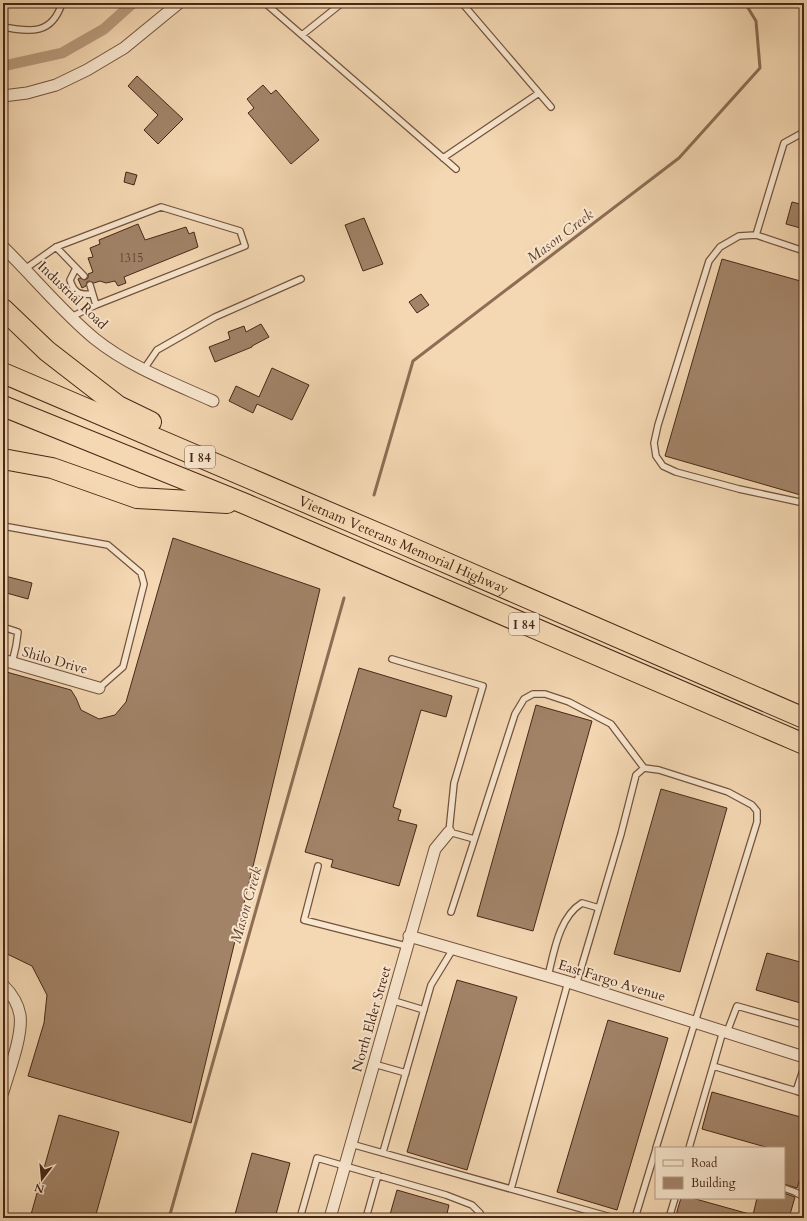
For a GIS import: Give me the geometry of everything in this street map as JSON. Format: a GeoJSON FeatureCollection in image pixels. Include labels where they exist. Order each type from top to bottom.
{"type":"FeatureCollection","features":[{"type":"Feature","properties":{"kind":"highway"},"geometry":{"type":"LineString","coordinates":[[3,309],[47,351],[118,406],[396,541]]}},
{"type":"Feature","properties":{"kind":"highway","name":"Vietnam Veterans Memorial Highway"},"geometry":{"type":"LineString","coordinates":[[3,373],[804,718]]}},
{"type":"Feature","properties":{"kind":"highway","name":"Vietnam Veterans Memorial Highway"},"geometry":{"type":"LineString","coordinates":[[3,406],[243,504],[804,744]]}},
{"type":"Feature","properties":{"kind":"highway"},"geometry":{"type":"LineString","coordinates":[[3,459],[52,468],[137,498],[243,504]]}},
{"type":"Feature","properties":{"kind":"street"},"geometry":{"type":"LineString","coordinates":[[3,96],[27,93],[56,85],[87,70],[124,48],[179,3]]}},
{"type":"Feature","properties":{"kind":"street","name":"Industrial Road"},"geometry":{"type":"LineString","coordinates":[[3,246],[71,317],[96,339],[128,361],[213,401]]}},
{"type":"Feature","properties":{"kind":"street","name":"Shilo Drive"},"geometry":{"type":"LineString","coordinates":[[8,661],[99,688]]}},
{"type":"Feature","properties":{"kind":"street","name":"North Elder Street"},"geometry":{"type":"LineString","coordinates":[[330,1218],[435,849],[449,832]]}},
{"type":"Feature","properties":{"kind":"street","name":"East Fargo Avenue"},"geometry":{"type":"LineString","coordinates":[[408,941],[453,949],[548,976],[804,1057]]}},
{"type":"Feature","properties":{"kind":"street"},"geometry":{"type":"LineString","coordinates":[[3,985],[13,995],[20,1014],[19,1036],[3,1092]]}},
{"type":"Feature","properties":{"kind":"lane"},"geometry":{"type":"LineString","coordinates":[[3,27],[22,31],[38,30],[51,24],[59,13],[62,3]]}},
{"type":"Feature","properties":{"kind":"lane"},"geometry":{"type":"LineString","coordinates":[[265,3],[456,169]]}},
{"type":"Feature","properties":{"kind":"lane"},"geometry":{"type":"LineString","coordinates":[[302,35],[342,3]]}},
{"type":"Feature","properties":{"kind":"lane"},"geometry":{"type":"LineString","coordinates":[[462,3],[552,107]]}},
{"type":"Feature","properties":{"kind":"lane"},"geometry":{"type":"LineString","coordinates":[[443,158],[539,93]]}},
{"type":"Feature","properties":{"kind":"lane"},"geometry":{"type":"LineString","coordinates":[[756,235],[784,143],[804,132]]}},
{"type":"Feature","properties":{"kind":"lane"},"geometry":{"type":"LineString","coordinates":[[25,269],[56,248],[161,207],[240,231],[245,246],[96,305],[71,317]]}},
{"type":"Feature","properties":{"kind":"lane"},"geometry":{"type":"LineString","coordinates":[[804,251],[756,235],[739,236],[720,247],[709,261],[658,425],[654,443],[656,456],[663,466],[676,472],[739,490],[804,503]]}},
{"type":"Feature","properties":{"kind":"lane"},"geometry":{"type":"LineString","coordinates":[[56,248],[84,276]]}},
{"type":"Feature","properties":{"kind":"lane"},"geometry":{"type":"LineString","coordinates":[[76,268],[70,280],[72,286],[76,292],[92,294]]}},
{"type":"Feature","properties":{"kind":"lane"},"geometry":{"type":"LineString","coordinates":[[144,369],[157,350],[208,320],[301,279]]}},
{"type":"Feature","properties":{"kind":"lane"},"geometry":{"type":"LineString","coordinates":[[90,285],[96,305]]}},
{"type":"Feature","properties":{"kind":"lane"},"geometry":{"type":"LineString","coordinates":[[3,526],[108,545],[141,573],[144,584],[123,667],[99,688]]}},
{"type":"Feature","properties":{"kind":"lane"},"geometry":{"type":"LineString","coordinates":[[3,626],[18,632],[16,646],[8,661]]}},
{"type":"Feature","properties":{"kind":"lane"},"geometry":{"type":"LineString","coordinates":[[392,659],[483,686],[454,783],[449,832],[474,839]]}},
{"type":"Feature","properties":{"kind":"lane"},"geometry":{"type":"LineString","coordinates":[[451,912],[515,714],[524,699],[533,694],[545,694],[570,702],[611,724],[644,768],[659,770],[728,792],[752,805],[757,811],[757,822],[656,1147]]}},
{"type":"Feature","properties":{"kind":"lane"},"geometry":{"type":"LineString","coordinates":[[511,1189],[572,984],[599,908],[636,775],[644,768]]}},
{"type":"Feature","properties":{"kind":"lane"},"geometry":{"type":"LineString","coordinates":[[318,866],[304,920],[408,941]]}},
{"type":"Feature","properties":{"kind":"lane"},"geometry":{"type":"LineString","coordinates":[[548,976],[556,942],[570,913],[582,903],[599,908]]}},
{"type":"Feature","properties":{"kind":"lane"},"geometry":{"type":"LineString","coordinates":[[383,1152],[431,985],[453,949]]}},
{"type":"Feature","properties":{"kind":"lane"},"geometry":{"type":"LineString","coordinates":[[391,1000],[424,1010]]}},
{"type":"Feature","properties":{"kind":"lane"},"geometry":{"type":"LineString","coordinates":[[689,1147],[713,1066],[725,1032],[737,1006],[804,1025]]}},
{"type":"Feature","properties":{"kind":"lane"},"geometry":{"type":"LineString","coordinates":[[374,1064],[406,1073]]}},
{"type":"Feature","properties":{"kind":"lane"},"geometry":{"type":"LineString","coordinates":[[713,1066],[804,1094]]}},
{"type":"Feature","properties":{"kind":"lane"},"geometry":{"type":"LineString","coordinates":[[796,1091],[804,1067]]}},
{"type":"Feature","properties":{"kind":"lane"},"geometry":{"type":"LineString","coordinates":[[351,1144],[614,1218]]}},
{"type":"Feature","properties":{"kind":"lane"},"geometry":{"type":"LineString","coordinates":[[635,1218],[655,1151]]}},
{"type":"Feature","properties":{"kind":"lane"},"geometry":{"type":"LineString","coordinates":[[300,1218],[317,1158],[446,1195],[472,1205],[480,1213],[481,1218]]}},
{"type":"Feature","properties":{"kind":"lane"},"geometry":{"type":"LineString","coordinates":[[366,1218],[378,1175]]}},
{"type":"Feature","properties":{"kind":"lane"},"geometry":{"type":"LineString","coordinates":[[785,1188],[804,1197]]}},
{"type":"Feature","properties":{"kind":"lane"},"geometry":{"type":"LineString","coordinates":[[669,1218],[675,1199]]}},
{"type":"Feature","properties":{"kind":"building"},"geometry":{"type":"Polygon","coordinates":[[[137,76],[183,119],[158,144],[144,130],[158,115],[128,86],[137,76]]]}},
{"type":"Feature","properties":{"kind":"building"},"geometry":{"type":"Polygon","coordinates":[[[263,85],[271,94],[276,90],[319,140],[291,164],[248,113],[254,108],[247,99],[263,85]]]}},
{"type":"Feature","properties":{"kind":"building"},"geometry":{"type":"Polygon","coordinates":[[[126,172],[137,175],[134,185],[124,182],[126,172]]]}},
{"type":"Feature","properties":{"kind":"building"},"geometry":{"type":"Polygon","coordinates":[[[792,202],[804,205],[804,229],[786,224],[792,202]]]}},
{"type":"Feature","properties":{"kind":"building"},"geometry":{"type":"Polygon","coordinates":[[[364,218],[383,264],[363,271],[345,225],[364,218]]]}},
{"type":"Feature","properties":{"kind":"building"},"geometry":{"type":"Polygon","coordinates":[[[138,224],[145,240],[186,227],[189,234],[194,232],[198,247],[124,277],[126,283],[118,286],[115,281],[106,283],[100,281],[94,283],[89,281],[87,282],[86,286],[82,288],[78,279],[80,278],[85,280],[88,278],[88,274],[93,272],[88,258],[93,257],[90,248],[100,244],[99,240],[138,224]]]}},
{"type":"Feature","properties":{"kind":"building"},"geometry":{"type":"Polygon","coordinates":[[[722,259],[804,282],[804,496],[665,456],[722,259]]]}},
{"type":"Feature","properties":{"kind":"building"},"geometry":{"type":"Polygon","coordinates":[[[421,294],[429,305],[417,313],[409,302],[421,294]]]}},
{"type":"Feature","properties":{"kind":"building"},"geometry":{"type":"Polygon","coordinates":[[[261,324],[269,337],[252,347],[215,362],[209,347],[230,339],[228,332],[244,326],[246,332],[261,324]]]}},
{"type":"Feature","properties":{"kind":"building"},"geometry":{"type":"Polygon","coordinates":[[[272,368],[309,385],[292,420],[257,404],[253,413],[229,401],[236,386],[259,397],[272,368]]]}},
{"type":"Feature","properties":{"kind":"building"},"geometry":{"type":"Polygon","coordinates":[[[173,538],[320,589],[191,1123],[28,1076],[44,1023],[47,995],[32,966],[3,952],[3,671],[71,690],[81,710],[99,719],[115,715],[126,702],[173,538]]]}},
{"type":"Feature","properties":{"kind":"building"},"geometry":{"type":"Polygon","coordinates":[[[5,576],[32,583],[28,599],[3,592],[5,576]]]}},
{"type":"Feature","properties":{"kind":"building"},"geometry":{"type":"Polygon","coordinates":[[[359,668],[452,696],[446,717],[421,710],[393,807],[401,810],[398,820],[417,825],[399,886],[331,867],[333,860],[305,852],[359,668]]]}},
{"type":"Feature","properties":{"kind":"building"},"geometry":{"type":"Polygon","coordinates":[[[536,705],[592,721],[533,931],[477,916],[536,705]]]}},
{"type":"Feature","properties":{"kind":"building"},"geometry":{"type":"Polygon","coordinates":[[[661,789],[727,808],[680,972],[614,954],[661,789]]]}},
{"type":"Feature","properties":{"kind":"building"},"geometry":{"type":"Polygon","coordinates":[[[767,953],[804,963],[804,1004],[756,990],[767,953]]]}},
{"type":"Feature","properties":{"kind":"building"},"geometry":{"type":"Polygon","coordinates":[[[457,980],[517,997],[467,1170],[407,1152],[457,980]]]}},
{"type":"Feature","properties":{"kind":"building"},"geometry":{"type":"Polygon","coordinates":[[[608,1020],[668,1038],[617,1210],[557,1192],[608,1020]]]}},
{"type":"Feature","properties":{"kind":"building"},"geometry":{"type":"Polygon","coordinates":[[[712,1092],[804,1118],[804,1166],[797,1188],[785,1184],[785,1147],[765,1147],[702,1129],[712,1092]]]}},
{"type":"Feature","properties":{"kind":"building"},"geometry":{"type":"Polygon","coordinates":[[[59,1115],[119,1132],[95,1218],[30,1218],[59,1115]]]}},
{"type":"Feature","properties":{"kind":"building"},"geometry":{"type":"Polygon","coordinates":[[[252,1153],[290,1163],[275,1218],[234,1218],[252,1153]]]}},
{"type":"Feature","properties":{"kind":"building"},"geometry":{"type":"Polygon","coordinates":[[[397,1190],[449,1205],[446,1218],[389,1218],[397,1190]]]}},
{"type":"Feature","properties":{"kind":"building"},"geometry":{"type":"Polygon","coordinates":[[[785,1193],[795,1197],[789,1218],[675,1218],[681,1199],[696,1199],[753,1215],[757,1199],[785,1199],[785,1193]]]}},
{"type":"Feature","properties":{"kind":"waterway"},"geometry":{"type":"LineString","coordinates":[[3,66],[62,53],[104,29],[133,3]]}},
{"type":"Feature","properties":{"kind":"waterway","name":"Mason Creek"},"geometry":{"type":"LineString","coordinates":[[374,495],[413,361],[679,158],[760,68],[756,21],[745,3]]}},
{"type":"Feature","properties":{"kind":"waterway","name":"Mason Creek"},"geometry":{"type":"LineString","coordinates":[[169,1218],[344,598]]}}]}
